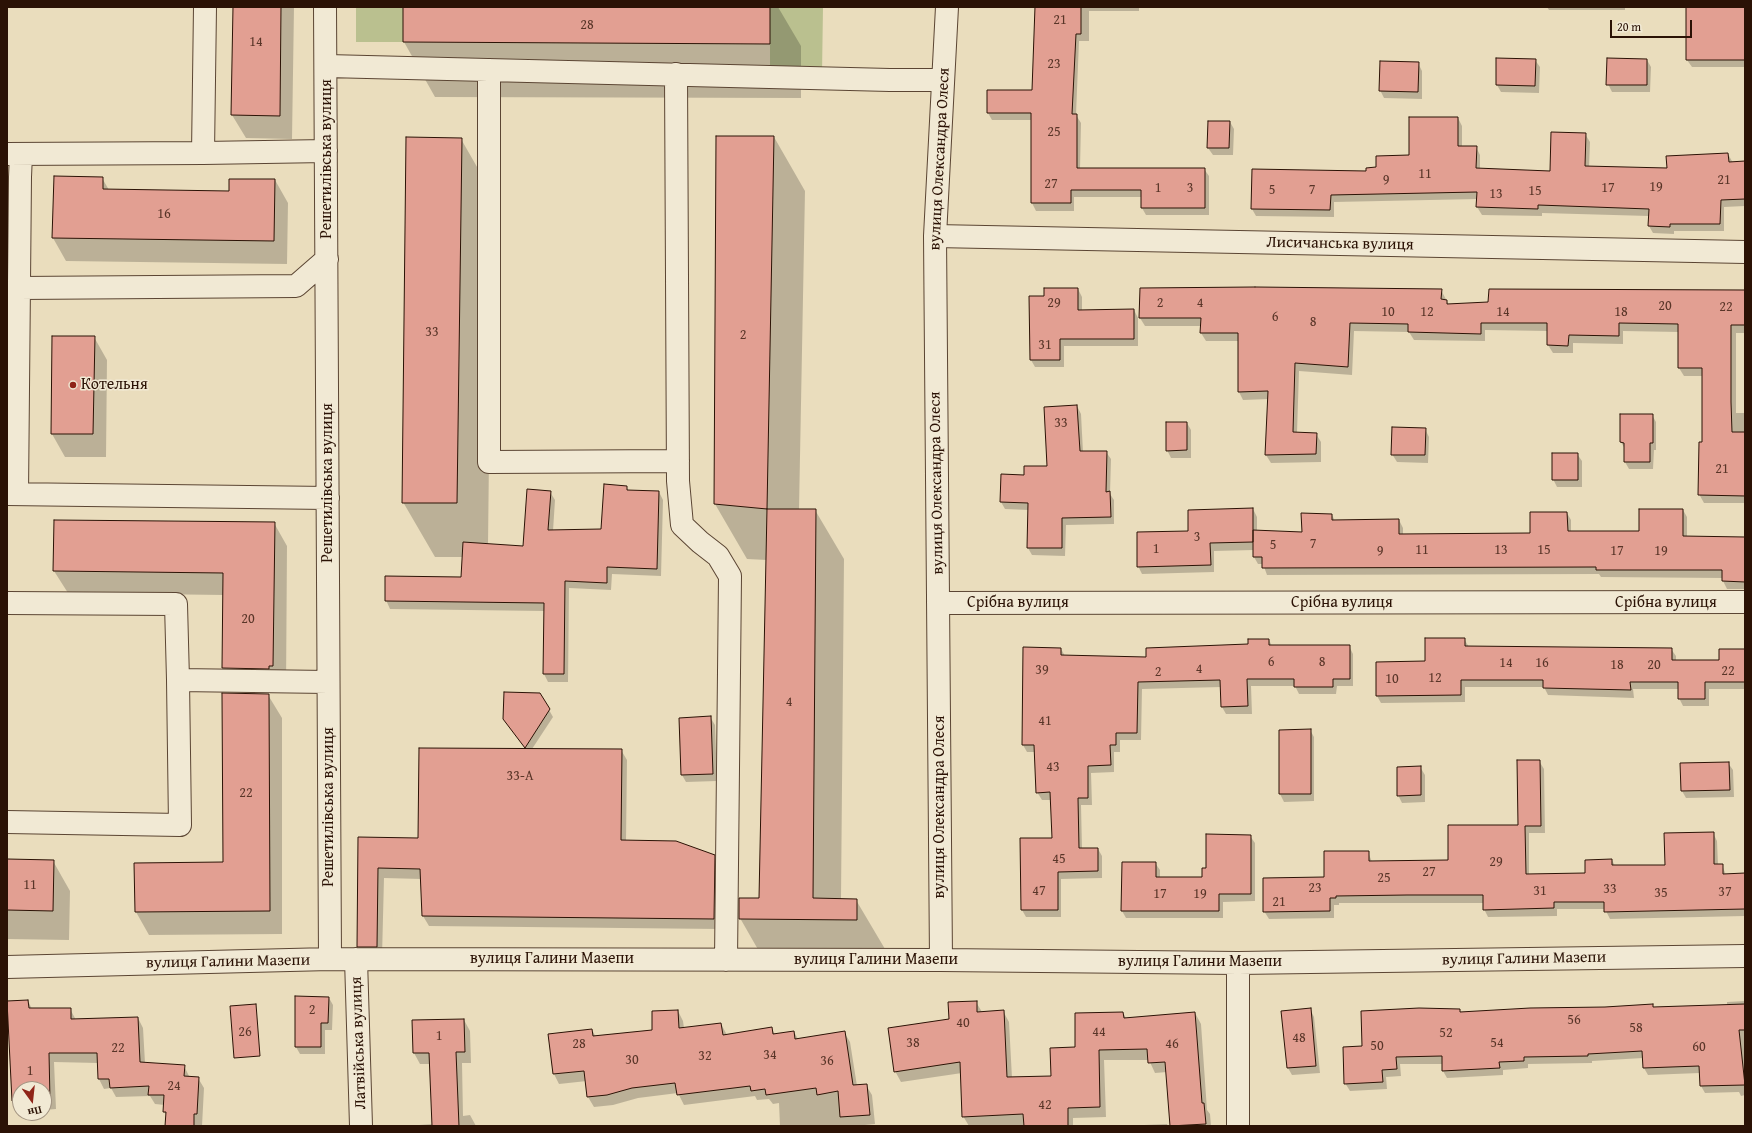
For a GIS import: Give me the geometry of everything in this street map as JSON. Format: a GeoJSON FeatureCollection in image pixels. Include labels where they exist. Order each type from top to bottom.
{"type":"FeatureCollection","features":[{"type":"Feature","properties":{"kind":"street"},"geometry":{"type":"LineString","coordinates":[[203,153],[205,7]]}},
{"type":"Feature","properties":{"kind":"street","name":"Решетилівська вулиця"},"geometry":{"type":"LineString","coordinates":[[325,7],[327,66],[326,151],[330,959]]}},
{"type":"Feature","properties":{"kind":"street","name":"вулиця Олександра Олеся"},"geometry":{"type":"LineString","coordinates":[[941,960],[935,236],[947,7]]}},
{"type":"Feature","properties":{"kind":"street"},"geometry":{"type":"LineString","coordinates":[[327,66],[943,80]]}},
{"type":"Feature","properties":{"kind":"street"},"geometry":{"type":"LineString","coordinates":[[489,70],[489,462],[678,461]]}},
{"type":"Feature","properties":{"kind":"street"},"geometry":{"type":"LineString","coordinates":[[676,74],[678,461],[682,524],[700,542],[718,556],[730,576],[726,960]]}},
{"type":"Feature","properties":{"kind":"street"},"geometry":{"type":"LineString","coordinates":[[326,151],[14,154],[20,177],[19,288],[12,494],[328,498]]}},
{"type":"Feature","properties":{"kind":"street","name":"Лисичанська вулиця"},"geometry":{"type":"LineString","coordinates":[[935,236],[1745,252]]}},
{"type":"Feature","properties":{"kind":"street"},"geometry":{"type":"LineString","coordinates":[[19,288],[296,286],[327,259]]}},
{"type":"Feature","properties":{"kind":"street","name":"Срібна вулиця"},"geometry":{"type":"LineString","coordinates":[[938,603],[1745,602]]}},
{"type":"Feature","properties":{"kind":"street"},"geometry":{"type":"LineString","coordinates":[[7,603],[176,604],[180,824],[7,822]]}},
{"type":"Feature","properties":{"kind":"street"},"geometry":{"type":"LineString","coordinates":[[178,680],[328,682]]}},
{"type":"Feature","properties":{"kind":"street","name":"вулиця Галини Мазепи"},"geometry":{"type":"LineString","coordinates":[[7,967],[330,959],[1238,962],[1745,956]]}},
{"type":"Feature","properties":{"kind":"street","name":"Латвійська вулиця"},"geometry":{"type":"LineString","coordinates":[[356,959],[361,1126]]}},
{"type":"Feature","properties":{"kind":"street"},"geometry":{"type":"LineString","coordinates":[[1238,962],[1238,1126]]}},
{"type":"Feature","properties":{"kind":"green space"},"geometry":{"type":"Polygon","coordinates":[[[356,7],[403,7],[403,42],[356,42],[356,7]]]}},
{"type":"Feature","properties":{"kind":"green space"},"geometry":{"type":"Polygon","coordinates":[[[770,7],[823,7],[822,74],[770,74],[770,7]]]}},
{"type":"Feature","properties":{"kind":"building"},"geometry":{"type":"Polygon","coordinates":[[[233,7],[281,7],[280,116],[231,115],[233,7]]]}},
{"type":"Feature","properties":{"kind":"building"},"geometry":{"type":"Polygon","coordinates":[[[403,7],[770,7],[770,44],[403,42],[403,7]]]}},
{"type":"Feature","properties":{"kind":"building"},"geometry":{"type":"Polygon","coordinates":[[[1035,7],[1081,7],[1081,34],[1076,34],[1072,114],[1077,114],[1077,168],[1205,168],[1205,208],[1141,208],[1141,190],[1071,190],[1071,203],[1031,203],[1031,113],[987,113],[987,90],[1032,90],[1035,7]]]}},
{"type":"Feature","properties":{"kind":"building"},"geometry":{"type":"Polygon","coordinates":[[[1686,7],[1745,7],[1745,60],[1686,60],[1686,7]]]}},
{"type":"Feature","properties":{"kind":"building"},"geometry":{"type":"Polygon","coordinates":[[[1496,58],[1536,59],[1535,86],[1496,85],[1496,58]]]}},
{"type":"Feature","properties":{"kind":"building"},"geometry":{"type":"Polygon","coordinates":[[[1607,58],[1647,59],[1647,85],[1606,85],[1607,58]]]}},
{"type":"Feature","properties":{"kind":"building"},"geometry":{"type":"Polygon","coordinates":[[[1380,61],[1419,62],[1418,92],[1379,91],[1380,61]]]}},
{"type":"Feature","properties":{"kind":"building"},"geometry":{"type":"Polygon","coordinates":[[[1409,117],[1458,117],[1458,146],[1477,146],[1476,168],[1550,171],[1551,132],[1586,133],[1585,166],[1667,168],[1666,156],[1728,153],[1729,162],[1745,161],[1745,199],[1721,200],[1720,224],[1670,224],[1670,227],[1648,226],[1649,209],[1538,205],[1538,209],[1476,207],[1477,192],[1331,195],[1330,210],[1251,209],[1252,169],[1366,171],[1366,168],[1376,167],[1376,156],[1409,155],[1409,117]]]}},
{"type":"Feature","properties":{"kind":"building"},"geometry":{"type":"Polygon","coordinates":[[[1208,121],[1230,121],[1229,148],[1207,148],[1208,121]]]}},
{"type":"Feature","properties":{"kind":"building"},"geometry":{"type":"Polygon","coordinates":[[[716,136],[774,136],[767,509],[714,504],[716,136]]]}},
{"type":"Feature","properties":{"kind":"building"},"geometry":{"type":"Polygon","coordinates":[[[406,137],[462,138],[457,503],[402,503],[406,137]]]}},
{"type":"Feature","properties":{"kind":"building"},"geometry":{"type":"Polygon","coordinates":[[[54,176],[103,177],[103,189],[229,191],[229,179],[275,179],[274,241],[52,238],[54,176]]]}},
{"type":"Feature","properties":{"kind":"building"},"geometry":{"type":"Polygon","coordinates":[[[1255,287],[1442,289],[1441,299],[1447,300],[1447,304],[1488,302],[1489,289],[1745,290],[1745,325],[1731,325],[1731,402],[1732,432],[1745,432],[1745,496],[1698,495],[1699,442],[1702,442],[1702,368],[1678,368],[1678,324],[1619,323],[1619,336],[1569,335],[1568,346],[1547,345],[1547,323],[1481,323],[1481,334],[1408,332],[1408,324],[1350,323],[1348,367],[1295,363],[1293,432],[1317,433],[1316,454],[1265,455],[1268,391],[1238,392],[1238,333],[1200,333],[1201,318],[1139,318],[1140,288],[1255,287]]]}},
{"type":"Feature","properties":{"kind":"building"},"geometry":{"type":"Polygon","coordinates":[[[1044,288],[1078,288],[1078,310],[1134,309],[1134,339],[1060,339],[1060,360],[1030,360],[1029,296],[1044,296],[1044,288]]]}},
{"type":"Feature","properties":{"kind":"building","name":"Котельня"},"geometry":{"type":"Polygon","coordinates":[[[52,336],[95,336],[93,434],[51,434],[52,336]]]}},
{"type":"Feature","properties":{"kind":"building"},"geometry":{"type":"Polygon","coordinates":[[[1077,405],[1080,451],[1107,451],[1106,492],[1110,491],[1111,517],[1062,518],[1062,548],[1027,548],[1028,503],[1000,502],[1001,474],[1024,475],[1024,466],[1047,466],[1044,407],[1077,405]]]}},
{"type":"Feature","properties":{"kind":"building"},"geometry":{"type":"Polygon","coordinates":[[[1620,414],[1653,414],[1653,443],[1650,443],[1650,462],[1624,462],[1624,443],[1620,442],[1620,414]]]}},
{"type":"Feature","properties":{"kind":"building"},"geometry":{"type":"Polygon","coordinates":[[[1166,422],[1187,422],[1187,450],[1166,451],[1166,422]]]}},
{"type":"Feature","properties":{"kind":"building"},"geometry":{"type":"Polygon","coordinates":[[[1392,427],[1426,428],[1425,455],[1391,455],[1392,427]]]}},
{"type":"Feature","properties":{"kind":"building"},"geometry":{"type":"Polygon","coordinates":[[[1552,453],[1578,453],[1578,480],[1552,480],[1552,453]]]}},
{"type":"Feature","properties":{"kind":"building"},"geometry":{"type":"Polygon","coordinates":[[[604,484],[627,486],[627,490],[659,491],[657,569],[607,567],[607,583],[565,581],[564,674],[543,674],[544,603],[385,601],[385,576],[461,577],[463,542],[523,546],[527,489],[551,491],[548,530],[601,529],[604,484]]]}},
{"type":"Feature","properties":{"kind":"building"},"geometry":{"type":"Polygon","coordinates":[[[1253,508],[1253,542],[1210,543],[1211,565],[1137,567],[1137,532],[1188,531],[1188,510],[1253,508]]]}},
{"type":"Feature","properties":{"kind":"building"},"geometry":{"type":"Polygon","coordinates":[[[767,509],[816,509],[813,898],[857,899],[857,920],[739,919],[739,898],[759,898],[767,509]]]}},
{"type":"Feature","properties":{"kind":"building"},"geometry":{"type":"Polygon","coordinates":[[[1639,509],[1683,509],[1683,536],[1745,537],[1745,582],[1722,581],[1722,570],[1596,570],[1596,567],[1262,568],[1262,557],[1253,557],[1253,530],[1302,532],[1301,513],[1332,514],[1332,520],[1399,519],[1399,534],[1530,533],[1530,512],[1567,512],[1568,531],[1639,531],[1639,509]]]}},
{"type":"Feature","properties":{"kind":"building"},"geometry":{"type":"Polygon","coordinates":[[[54,520],[275,522],[273,666],[269,666],[269,669],[222,668],[223,573],[53,571],[54,520]]]}},
{"type":"Feature","properties":{"kind":"building"},"geometry":{"type":"Polygon","coordinates":[[[1425,638],[1465,638],[1465,646],[1672,648],[1672,660],[1719,660],[1719,649],[1745,649],[1745,682],[1705,682],[1705,699],[1678,699],[1678,682],[1630,682],[1631,690],[1543,688],[1543,680],[1461,680],[1461,695],[1376,696],[1376,662],[1425,661],[1425,638]]]}},
{"type":"Feature","properties":{"kind":"building"},"geometry":{"type":"Polygon","coordinates":[[[1248,639],[1269,639],[1269,645],[1350,645],[1350,679],[1333,679],[1333,687],[1294,687],[1294,679],[1247,679],[1248,706],[1221,707],[1220,680],[1138,682],[1137,733],[1116,733],[1116,745],[1110,745],[1111,765],[1088,766],[1088,798],[1078,798],[1079,848],[1098,848],[1098,871],[1058,872],[1058,910],[1021,910],[1020,838],[1052,838],[1050,792],[1036,793],[1034,745],[1022,745],[1023,647],[1061,648],[1061,655],[1146,657],[1146,648],[1248,644],[1248,639]]]}},
{"type":"Feature","properties":{"kind":"building"},"geometry":{"type":"Polygon","coordinates":[[[504,692],[540,693],[550,709],[525,748],[503,719],[504,692]]]}},
{"type":"Feature","properties":{"kind":"building"},"geometry":{"type":"Polygon","coordinates":[[[222,693],[269,694],[270,911],[135,912],[134,863],[223,862],[222,693]]]}},
{"type":"Feature","properties":{"kind":"building"},"geometry":{"type":"Polygon","coordinates":[[[711,716],[713,774],[681,775],[679,718],[711,716]]]}},
{"type":"Feature","properties":{"kind":"building"},"geometry":{"type":"Polygon","coordinates":[[[1311,729],[1311,794],[1279,794],[1279,730],[1311,729]]]}},
{"type":"Feature","properties":{"kind":"building"},"geometry":{"type":"Polygon","coordinates":[[[419,748],[622,749],[621,840],[676,841],[715,855],[714,919],[422,916],[420,869],[378,868],[377,947],[357,947],[358,837],[418,838],[419,748]]]}},
{"type":"Feature","properties":{"kind":"building"},"geometry":{"type":"Polygon","coordinates":[[[1517,760],[1540,760],[1541,826],[1525,826],[1526,874],[1585,873],[1585,860],[1612,859],[1612,865],[1665,865],[1664,833],[1714,832],[1714,864],[1723,864],[1723,874],[1745,873],[1745,909],[1604,912],[1604,902],[1554,902],[1554,908],[1483,910],[1483,895],[1407,895],[1336,896],[1336,898],[1330,898],[1330,911],[1263,912],[1263,878],[1324,877],[1324,851],[1369,851],[1369,861],[1448,860],[1448,825],[1518,825],[1517,760]]]}},
{"type":"Feature","properties":{"kind":"building"},"geometry":{"type":"Polygon","coordinates":[[[1729,762],[1730,790],[1681,791],[1680,763],[1729,762]]]}},
{"type":"Feature","properties":{"kind":"building"},"geometry":{"type":"Polygon","coordinates":[[[1421,766],[1421,795],[1397,796],[1397,767],[1421,766]]]}},
{"type":"Feature","properties":{"kind":"building"},"geometry":{"type":"Polygon","coordinates":[[[1206,834],[1251,835],[1251,894],[1219,894],[1219,911],[1121,911],[1122,862],[1156,862],[1156,877],[1202,877],[1202,868],[1206,868],[1206,834]]]}},
{"type":"Feature","properties":{"kind":"building"},"geometry":{"type":"Polygon","coordinates":[[[7,859],[54,860],[53,911],[7,910],[7,859]]]}},
{"type":"Feature","properties":{"kind":"building"},"geometry":{"type":"Polygon","coordinates":[[[295,996],[329,997],[328,1023],[321,1023],[321,1047],[295,1047],[295,996]]]}},
{"type":"Feature","properties":{"kind":"building"},"geometry":{"type":"Polygon","coordinates":[[[28,1000],[29,1008],[71,1008],[71,1019],[138,1017],[140,1062],[185,1065],[184,1076],[199,1077],[197,1114],[194,1114],[194,1126],[165,1126],[166,1112],[163,1112],[164,1095],[148,1095],[149,1086],[110,1088],[109,1079],[98,1079],[97,1053],[49,1053],[50,1081],[12,1081],[12,1101],[7,1001],[28,1000]]]}},
{"type":"Feature","properties":{"kind":"building"},"geometry":{"type":"Polygon","coordinates":[[[977,1001],[977,1012],[1004,1010],[1007,1077],[1051,1076],[1050,1048],[1075,1047],[1075,1013],[1123,1012],[1124,1018],[1195,1012],[1202,1103],[1204,1103],[1206,1124],[1170,1126],[1165,1062],[1148,1063],[1147,1049],[1099,1050],[1100,1107],[1068,1108],[1068,1126],[1024,1126],[1023,1114],[962,1117],[960,1062],[894,1072],[888,1028],[949,1019],[948,1002],[977,1001]]]}},
{"type":"Feature","properties":{"kind":"building"},"geometry":{"type":"Polygon","coordinates":[[[256,1004],[260,1056],[234,1058],[230,1006],[256,1004]]]}},
{"type":"Feature","properties":{"kind":"building"},"geometry":{"type":"Polygon","coordinates":[[[1653,1004],[1653,1007],[1745,1004],[1745,1030],[1739,1030],[1745,1085],[1700,1086],[1699,1066],[1643,1068],[1642,1051],[1588,1054],[1588,1056],[1524,1057],[1524,1061],[1499,1062],[1500,1068],[1442,1071],[1442,1056],[1396,1057],[1397,1069],[1382,1070],[1383,1082],[1344,1084],[1343,1047],[1362,1046],[1361,1011],[1419,1008],[1460,1009],[1460,1012],[1653,1004]]]}},
{"type":"Feature","properties":{"kind":"building"},"geometry":{"type":"Polygon","coordinates":[[[1311,1008],[1316,1066],[1287,1068],[1281,1011],[1311,1008]]]}},
{"type":"Feature","properties":{"kind":"building"},"geometry":{"type":"Polygon","coordinates":[[[678,1010],[679,1028],[721,1023],[723,1035],[772,1027],[773,1034],[794,1031],[795,1039],[845,1031],[853,1085],[867,1084],[870,1115],[840,1117],[838,1091],[817,1095],[816,1088],[766,1095],[765,1089],[751,1091],[750,1086],[677,1095],[675,1083],[632,1088],[607,1095],[587,1097],[584,1071],[553,1074],[548,1034],[592,1029],[593,1036],[652,1030],[652,1011],[678,1010]]]}},
{"type":"Feature","properties":{"kind":"building"},"geometry":{"type":"Polygon","coordinates":[[[464,1019],[465,1052],[456,1052],[459,1126],[432,1126],[429,1053],[413,1053],[412,1020],[464,1019]]]}},
{"type":"Feature","properties":{"kind":"place","name":"Котельня"},"geometry":{"type":"Point","coordinates":[73,385]}}]}
